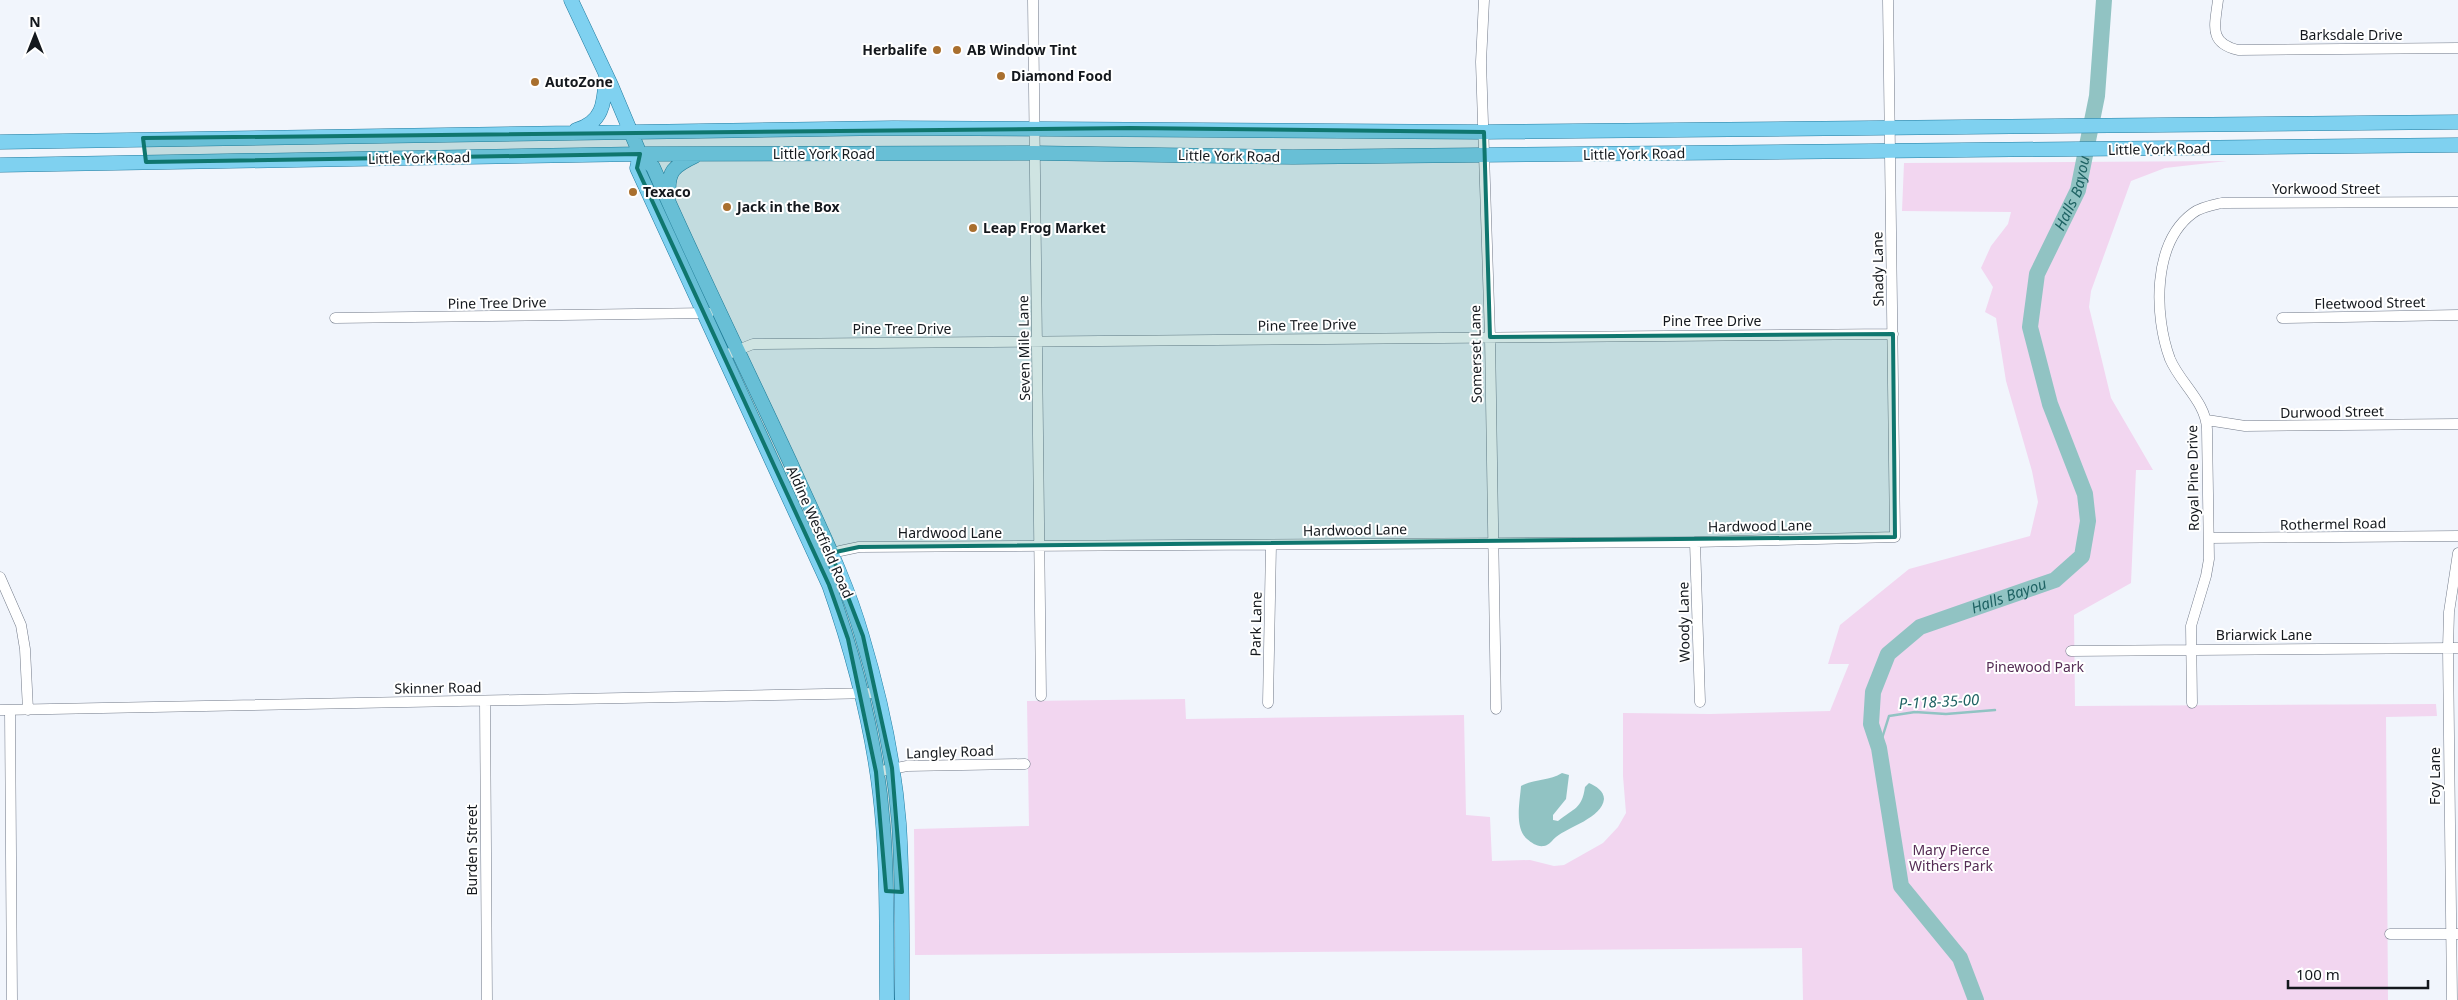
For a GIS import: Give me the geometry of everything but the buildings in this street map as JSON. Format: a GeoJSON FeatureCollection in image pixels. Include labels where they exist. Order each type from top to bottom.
{"type":"FeatureCollection","features":[{"type":"Feature","properties":{"kind":"main road","name":"Aldine Westfield Road"},"geometry":{"type":"LineString","coordinates":[[571,0],[640,154],[653,167],[832,554],[843,579],[862,636],[886,736],[898,821],[902,892],[902,1000]]}},
{"type":"Feature","properties":{"kind":"main road"},"geometry":{"type":"LineString","coordinates":[[565,133],[587,127],[597,118],[604,101],[606,75]]}},
{"type":"Feature","properties":{"kind":"main road","name":"Little York Road"},"geometry":{"type":"LineString","coordinates":[[0,142],[143,138],[893,128],[1484,132],[1889,126],[2143,126],[2458,122]]}},
{"type":"Feature","properties":{"kind":"main road"},"geometry":{"type":"LineString","coordinates":[[2330,123],[2331,147]]}},
{"type":"Feature","properties":{"kind":"main road"},"geometry":{"type":"LineString","coordinates":[[143,138],[146,162]]}},
{"type":"Feature","properties":{"kind":"main road","name":"Little York Road"},"geometry":{"type":"LineString","coordinates":[[0,165],[640,154],[1035,153],[1293,157],[1484,156],[2458,144]]}},
{"type":"Feature","properties":{"kind":"main road","name":"Aldine Westfield Road"},"geometry":{"type":"LineString","coordinates":[[640,154],[637,168],[817,559],[848,639],[870,739],[883,823],[887,1000]]}},
{"type":"Feature","properties":{"kind":"main road"},"geometry":{"type":"LineString","coordinates":[[669,201],[668,179],[672,171],[682,162],[696,155]]}},
{"type":"Feature","properties":{"kind":"main road"},"geometry":{"type":"LineString","coordinates":[[870,739],[886,736]]}},
{"type":"Feature","properties":{"kind":"main road"},"geometry":{"type":"LineString","coordinates":[[886,891],[902,892]]}},
{"type":"Feature","properties":{"kind":"street","name":"Seven Mile Lane"},"geometry":{"type":"LineString","coordinates":[[1033,0],[1041,547],[1041,696]]}},
{"type":"Feature","properties":{"kind":"street","name":"Somerset Lane"},"geometry":{"type":"LineString","coordinates":[[1484,0],[1480,46],[1490,337],[1496,709]]}},
{"type":"Feature","properties":{"kind":"street","name":"Shady Lane"},"geometry":{"type":"LineString","coordinates":[[1888,0],[1895,538]]}},
{"type":"Feature","properties":{"kind":"street","name":"Barksdale Drive"},"geometry":{"type":"LineString","coordinates":[[2218,0],[2215,32],[2218,41],[2226,47],[2244,50],[2458,48]]}},
{"type":"Feature","properties":{"kind":"street","name":"Yorkwood Street"},"geometry":{"type":"LineString","coordinates":[[2195,212],[2222,203],[2458,202]]}},
{"type":"Feature","properties":{"kind":"street","name":"Royal Pine Drive"},"geometry":{"type":"LineString","coordinates":[[2192,702],[2191,650],[2194,610],[2206,576],[2208,538],[2207,420],[2171,360],[2165,341],[2159,303],[2160,284],[2168,248],[2176,231],[2195,212]]}},
{"type":"Feature","properties":{"kind":"street","name":"Pine Tree Drive"},"geometry":{"type":"LineString","coordinates":[[335,318],[704,314],[719,309]]}},
{"type":"Feature","properties":{"kind":"street","name":"Fleetwood Street"},"geometry":{"type":"LineString","coordinates":[[2282,318],[2458,315]]}},
{"type":"Feature","properties":{"kind":"street","name":"Pine Tree Drive"},"geometry":{"type":"LineString","coordinates":[[723,356],[753,344],[1893,334]]}},
{"type":"Feature","properties":{"kind":"street","name":"Durwood Street"},"geometry":{"type":"LineString","coordinates":[[2207,420],[2245,426],[2458,424]]}},
{"type":"Feature","properties":{"kind":"street","name":"Rothermel Road"},"geometry":{"type":"LineString","coordinates":[[2208,538],[2458,536]]}},
{"type":"Feature","properties":{"kind":"street","name":"Hardwood Lane"},"geometry":{"type":"LineString","coordinates":[[817,559],[859,547],[1696,542],[1895,538]]}},
{"type":"Feature","properties":{"kind":"street","name":"Woody Lane"},"geometry":{"type":"LineString","coordinates":[[1696,542],[1700,702]]}},
{"type":"Feature","properties":{"kind":"street","name":"Park Lane"},"geometry":{"type":"LineString","coordinates":[[1268,703],[1271,545]]}},
{"type":"Feature","properties":{"kind":"street","name":"Foy Lane"},"geometry":{"type":"LineString","coordinates":[[2452,1000],[2454,803],[2453,648],[2450,599],[2458,553]]}},
{"type":"Feature","properties":{"kind":"street"},"geometry":{"type":"LineString","coordinates":[[0,577],[21,625],[25,649],[28,710]]}},
{"type":"Feature","properties":{"kind":"street","name":"Briarwick Lane"},"geometry":{"type":"LineString","coordinates":[[2071,651],[2453,648]]}},
{"type":"Feature","properties":{"kind":"street","name":"Skinner Road"},"geometry":{"type":"LineString","coordinates":[[5,710],[876,693]]}},
{"type":"Feature","properties":{"kind":"street","name":"Burden Street"},"geometry":{"type":"LineString","coordinates":[[485,700],[487,1000]]}},
{"type":"Feature","properties":{"kind":"street"},"geometry":{"type":"LineString","coordinates":[[5,710],[12,1000]]}},
{"type":"Feature","properties":{"kind":"street","name":"Langley Road"},"geometry":{"type":"LineString","coordinates":[[876,772],[907,766],[1025,764]]}},
{"type":"Feature","properties":{"kind":"street"},"geometry":{"type":"LineString","coordinates":[[2390,934],[2454,934]]}},
{"type":"Feature","properties":{"kind":"highlighted area"},"geometry":{"type":"Polygon","coordinates":[[[1130,128],[1484,132],[1490,337],[1893,334],[1895,537],[859,547],[831,553],[863,636],[892,768],[902,892],[886,891],[876,772],[848,639],[829,585],[637,168],[640,154],[146,162],[143,138],[1130,128]]]}},
{"type":"Feature","properties":{"kind":"green space"},"geometry":{"type":"Polygon","coordinates":[[[2227,161],[2165,168],[2131,181],[2091,291],[2089,307],[2111,398],[2153,470],[2136,470],[2131,583],[2074,615],[2075,706],[2436,704],[2437,716],[2386,717],[2388,1000],[1803,1000],[1802,948],[915,955],[914,829],[1029,826],[1027,701],[1185,699],[1186,719],[1464,715],[1466,815],[1490,817],[1492,861],[1530,860],[1554,866],[1564,865],[1603,843],[1618,827],[1626,813],[1623,776],[1623,713],[1710,714],[1830,711],[1849,664],[1828,664],[1840,625],[1909,569],[2030,536],[2038,502],[2032,471],[2006,381],[1996,318],[1985,312],[1993,287],[1981,268],[1991,246],[2008,224],[2011,212],[1902,211],[1904,163],[2227,161]]]}},
{"type":"Feature","properties":{"kind":"water"},"geometry":{"type":"Polygon","coordinates":[[[1562,773],[1569,775],[1566,799],[1553,815],[1553,820],[1558,821],[1579,804],[1585,787],[1589,783],[1597,787],[1603,794],[1602,806],[1591,817],[1561,833],[1548,845],[1537,845],[1527,839],[1520,828],[1521,786],[1562,773]]]}},
{"type":"Feature","properties":{"kind":"waterway","name":"Halls Bayou"},"geometry":{"type":"LineString","coordinates":[[1976,1000],[1960,958],[1901,886],[1879,748],[1871,724],[1873,692],[1888,654],[1920,627],[2055,580],[2082,556],[2088,521],[2085,494],[2050,404],[2030,327],[2037,274],[2078,190],[2097,96],[2104,0]]}},
{"type":"Feature","properties":{"kind":"waterway","name":"P-118-35-00"},"geometry":{"type":"LineString","coordinates":[[1879,748],[1889,716],[1915,712],[1946,714],[1995,710]]}},
{"type":"Feature","properties":{"kind":"place","name":"Herbalife"},"geometry":{"type":"Point","coordinates":[937,50]}},
{"type":"Feature","properties":{"kind":"place","name":"AB Window Tint"},"geometry":{"type":"Point","coordinates":[957,50]}},
{"type":"Feature","properties":{"kind":"place","name":"Diamond Food"},"geometry":{"type":"Point","coordinates":[1001,76]}},
{"type":"Feature","properties":{"kind":"place","name":"AutoZone"},"geometry":{"type":"Point","coordinates":[535,82]}},
{"type":"Feature","properties":{"kind":"place","name":"Texaco"},"geometry":{"type":"Point","coordinates":[633,192]}},
{"type":"Feature","properties":{"kind":"place","name":"Jack in the Box"},"geometry":{"type":"Point","coordinates":[727,207]}},
{"type":"Feature","properties":{"kind":"place","name":"Leap Frog Market"},"geometry":{"type":"Point","coordinates":[973,228]}},
{"type":"Feature","properties":{"kind":"park label","name":"Pinewood Park"},"geometry":{"type":"Point","coordinates":[2035,667]}},
{"type":"Feature","properties":{"kind":"park label","name":"Mary Pierce Withers Park"},"geometry":{"type":"Point","coordinates":[1951,858]}}]}
